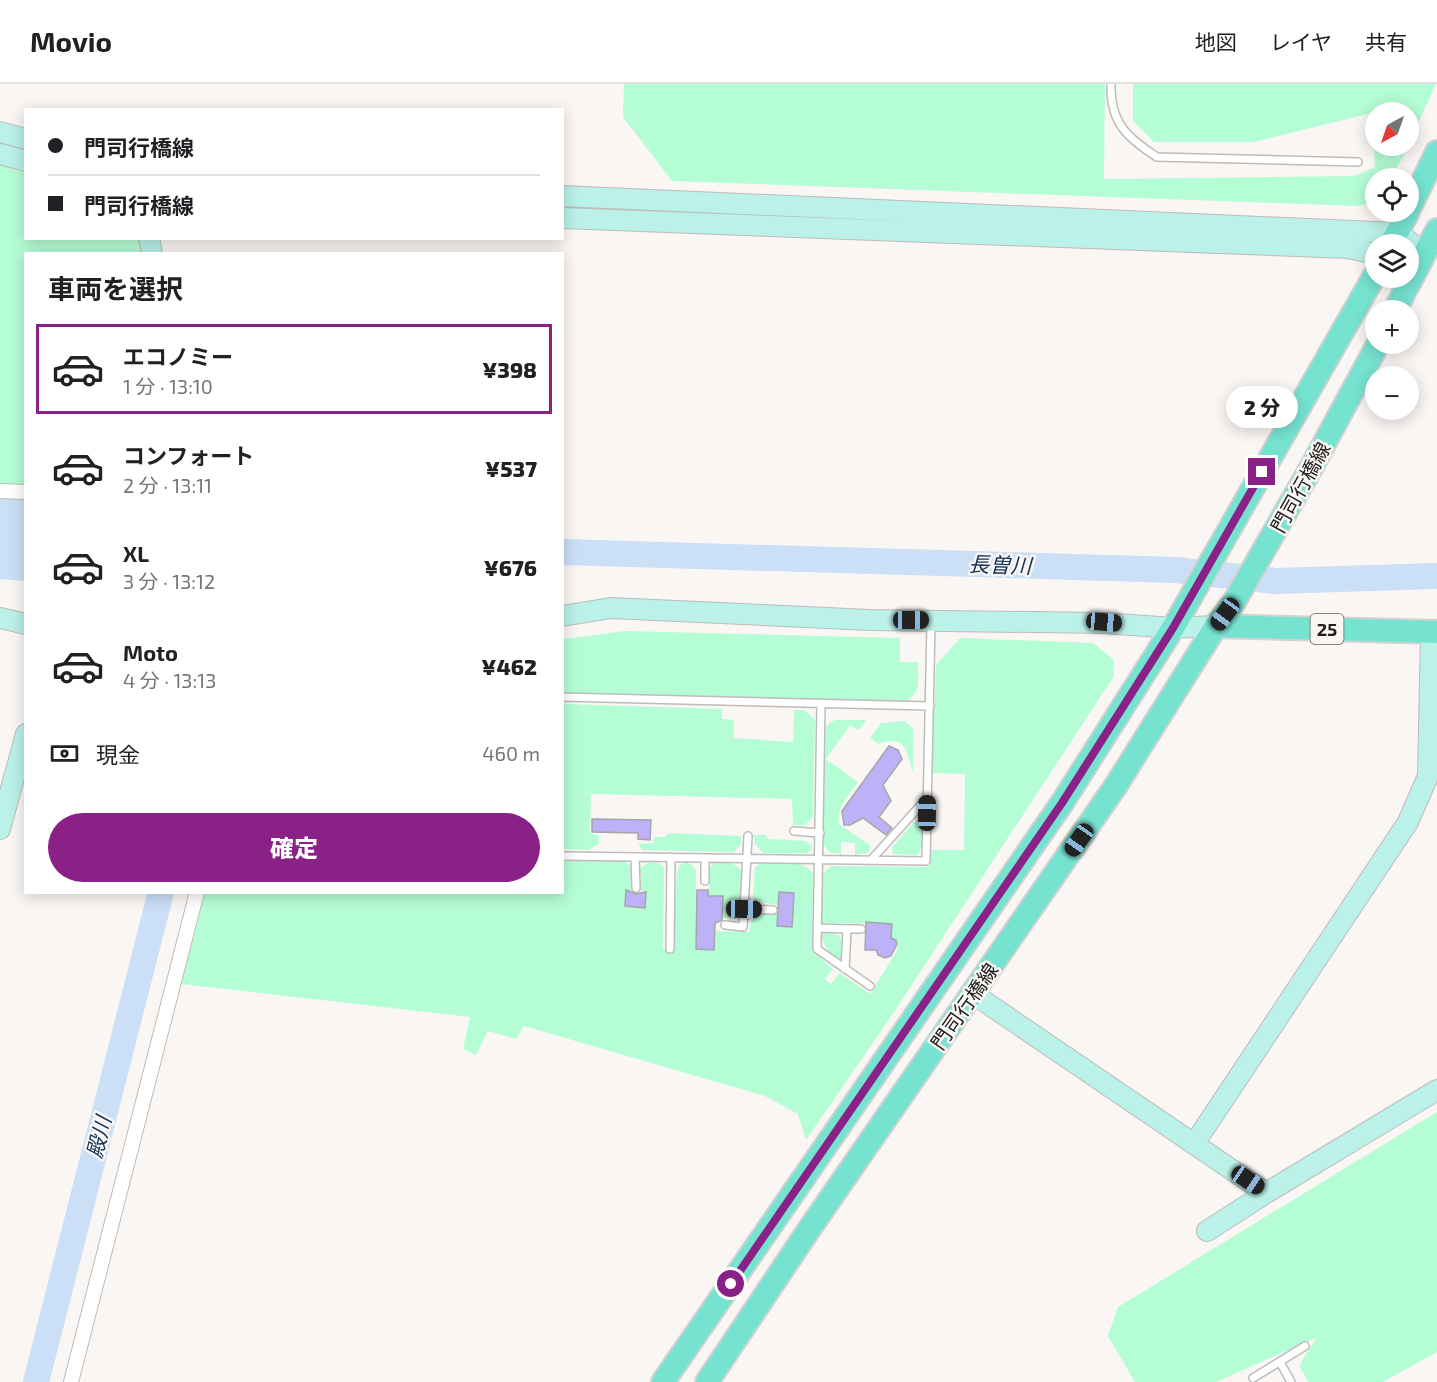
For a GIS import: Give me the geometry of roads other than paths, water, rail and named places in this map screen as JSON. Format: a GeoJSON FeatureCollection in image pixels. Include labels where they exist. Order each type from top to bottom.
{"type":"FeatureCollection","features":[{"type":"Feature","properties":{"kind":"main road"},"geometry":{"type":"LineString","coordinates":[[1419,189],[1437,153]]}},
{"type":"Feature","properties":{"kind":"main road"},"geometry":{"type":"LineString","coordinates":[[1400,300],[1437,230]]}},
{"type":"Feature","properties":{"kind":"main road","name":"門司行橋線"},"geometry":{"type":"LineString","coordinates":[[663,1382],[1062,803],[1173,628],[1367,288]]}},
{"type":"Feature","properties":{"kind":"main road","name":"門司行橋線"},"geometry":{"type":"LineString","coordinates":[[707,1382],[1115,787],[1216,626],[1234,602],[1306,478],[1373,354]]}},
{"type":"Feature","properties":{"kind":"main road","name":"25"},"geometry":{"type":"LineString","coordinates":[[1216,626],[1434,632]]}},
{"type":"Feature","properties":{"kind":"street"},"geometry":{"type":"LineString","coordinates":[[0,132],[24,138]]}},
{"type":"Feature","properties":{"kind":"street"},"geometry":{"type":"LineString","coordinates":[[0,154],[24,160]]}},
{"type":"Feature","properties":{"kind":"street"},"geometry":{"type":"LineString","coordinates":[[564,196],[1365,238]]}},
{"type":"Feature","properties":{"kind":"street"},"geometry":{"type":"LineString","coordinates":[[564,218],[1348,248],[1365,252]]}},
{"type":"Feature","properties":{"kind":"street"},"geometry":{"type":"LineString","coordinates":[[0,491],[24,492]]}},
{"type":"Feature","properties":{"kind":"street"},"geometry":{"type":"LineString","coordinates":[[564,616],[611,608],[931,620],[1104,622],[1173,628],[1216,626]]}},
{"type":"Feature","properties":{"kind":"street"},"geometry":{"type":"LineString","coordinates":[[0,618],[24,624]]}},
{"type":"Feature","properties":{"kind":"street"},"geometry":{"type":"LineString","coordinates":[[1194,1144],[1408,822],[1421,796],[1428,776],[1434,632]]}},
{"type":"Feature","properties":{"kind":"street"},"geometry":{"type":"LineString","coordinates":[[0,829],[24,741]]}},
{"type":"Feature","properties":{"kind":"street"},"geometry":{"type":"LineString","coordinates":[[71,1382],[196,894]]}},
{"type":"Feature","properties":{"kind":"street"},"geometry":{"type":"LineString","coordinates":[[972,993],[1266,1193]]}},
{"type":"Feature","properties":{"kind":"street"},"geometry":{"type":"LineString","coordinates":[[1207,1231],[1437,1090]]}},
{"type":"Feature","properties":{"kind":"lane"},"geometry":{"type":"LineString","coordinates":[[1111,84],[1110,104],[1120,125],[1139,146],[1157,157],[1358,162]]}},
{"type":"Feature","properties":{"kind":"lane"},"geometry":{"type":"LineString","coordinates":[[564,856],[926,861],[931,620]]}},
{"type":"Feature","properties":{"kind":"lane"},"geometry":{"type":"LineString","coordinates":[[564,697],[930,706]]}},
{"type":"Feature","properties":{"kind":"lane"},"geometry":{"type":"LineString","coordinates":[[821,704],[817,949],[870,986]]}},
{"type":"Feature","properties":{"kind":"lane"},"geometry":{"type":"LineString","coordinates":[[871,860],[928,797]]}},
{"type":"Feature","properties":{"kind":"lane"},"geometry":{"type":"LineString","coordinates":[[794,831],[820,833]]}},
{"type":"Feature","properties":{"kind":"lane"},"geometry":{"type":"LineString","coordinates":[[725,925],[743,927],[748,836]]}},
{"type":"Feature","properties":{"kind":"lane"},"geometry":{"type":"LineString","coordinates":[[635,857],[636,888]]}},
{"type":"Feature","properties":{"kind":"lane"},"geometry":{"type":"LineString","coordinates":[[670,949],[671,857]]}},
{"type":"Feature","properties":{"kind":"lane"},"geometry":{"type":"LineString","coordinates":[[705,858],[705,881]]}},
{"type":"Feature","properties":{"kind":"lane"},"geometry":{"type":"LineString","coordinates":[[744,909],[772,910]]}},
{"type":"Feature","properties":{"kind":"lane"},"geometry":{"type":"LineString","coordinates":[[818,928],[861,929]]}},
{"type":"Feature","properties":{"kind":"lane"},"geometry":{"type":"LineString","coordinates":[[845,969],[847,929]]}},
{"type":"Feature","properties":{"kind":"lane"},"geometry":{"type":"LineString","coordinates":[[1253,1378],[1305,1346]]}},
{"type":"Feature","properties":{"kind":"lane"},"geometry":{"type":"LineString","coordinates":[[1280,1362],[1291,1382]]}},
{"type":"Feature","properties":{"kind":"water"},"geometry":{"type":"Polygon","coordinates":[[[0,491],[24,492],[24,581],[0,579],[0,491]]]}},
{"type":"Feature","properties":{"kind":"waterway","name":"長曽川"},"geometry":{"type":"LineString","coordinates":[[564,552],[1176,570],[1275,581],[1437,576]]}},
{"type":"Feature","properties":{"kind":"waterway","name":"殿川"},"geometry":{"type":"LineString","coordinates":[[36,1382],[160,894]]}}]}
